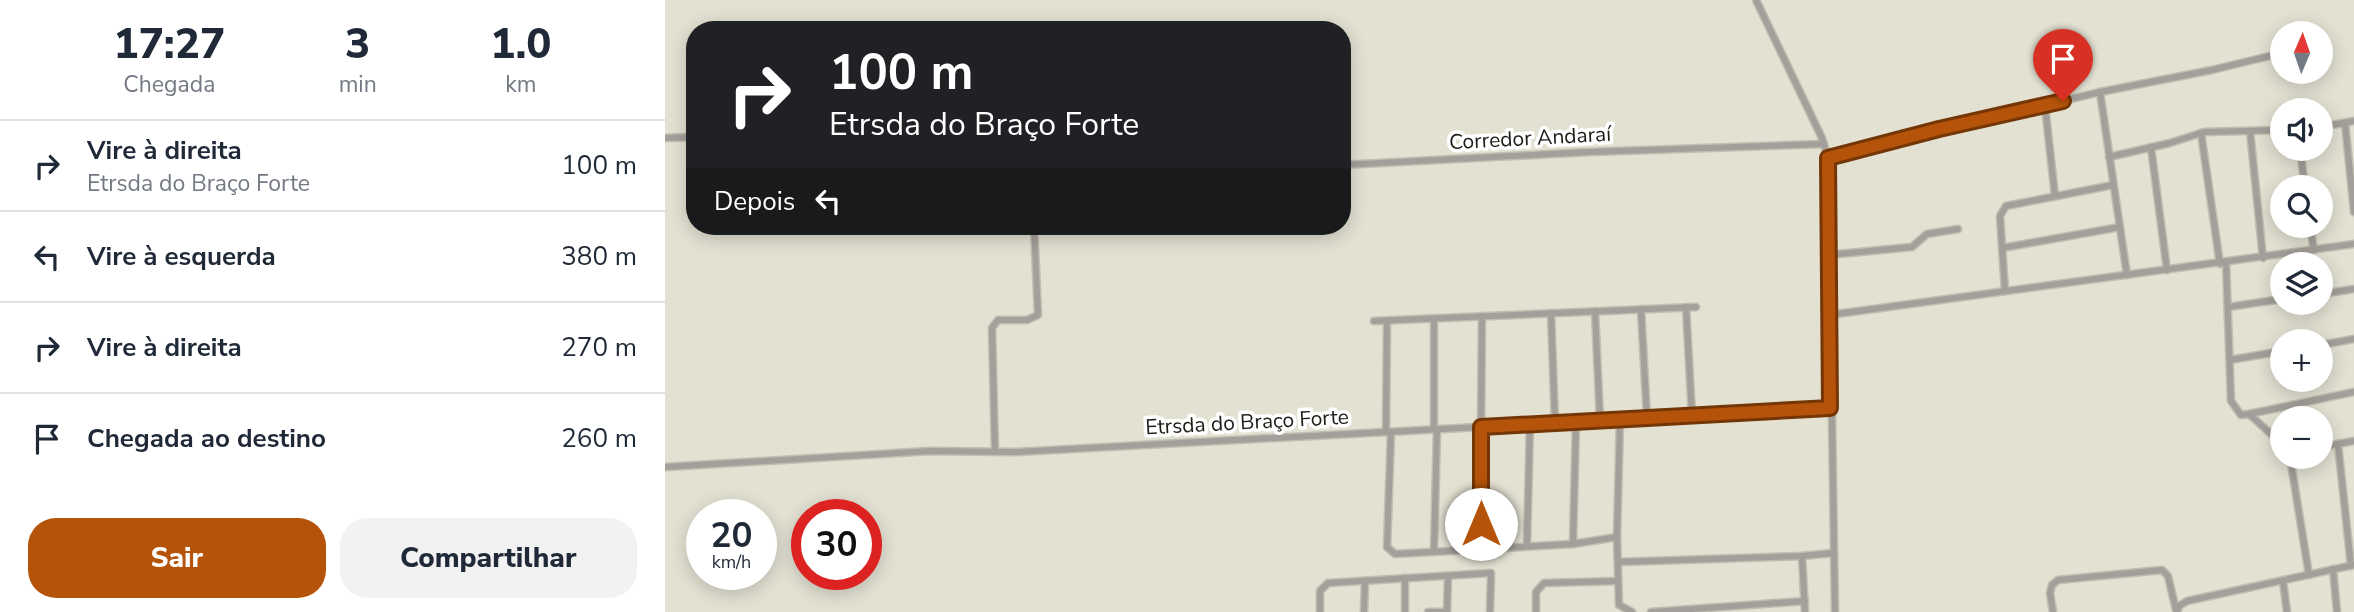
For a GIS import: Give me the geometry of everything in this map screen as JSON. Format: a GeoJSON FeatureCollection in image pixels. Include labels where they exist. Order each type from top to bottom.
{"type":"FeatureCollection","features":[{"type":"Feature","properties":{"kind":"street"},"geometry":{"type":"LineString","coordinates":[[1756,0],[1824,144],[1828,158],[1835,612]]}},
{"type":"Feature","properties":{"kind":"street"},"geometry":{"type":"LineString","coordinates":[[1828,158],[1939,129],[2270,56]]}},
{"type":"Feature","properties":{"kind":"street"},"geometry":{"type":"LineString","coordinates":[[2100,92],[2127,275]]}},
{"type":"Feature","properties":{"kind":"street"},"geometry":{"type":"LineString","coordinates":[[2045,106],[2055,196]]}},
{"type":"Feature","properties":{"kind":"street"},"geometry":{"type":"LineString","coordinates":[[2333,125],[2354,121]]}},
{"type":"Feature","properties":{"kind":"street"},"geometry":{"type":"LineString","coordinates":[[2345,123],[2354,212]]}},
{"type":"Feature","properties":{"kind":"street"},"geometry":{"type":"LineString","coordinates":[[2109,156],[2201,133],[2270,130]]}},
{"type":"Feature","properties":{"kind":"street"},"geometry":{"type":"LineString","coordinates":[[2250,131],[2263,258]]}},
{"type":"Feature","properties":{"kind":"street"},"geometry":{"type":"LineString","coordinates":[[2201,133],[2228,307],[2231,401],[2241,415],[2354,392]]}},
{"type":"Feature","properties":{"kind":"street"},"geometry":{"type":"LineString","coordinates":[[665,138],[686,137]]}},
{"type":"Feature","properties":{"kind":"street","name":"Corredor Andaraí"},"geometry":{"type":"LineString","coordinates":[[1351,165],[1719,146],[1824,144]]}},
{"type":"Feature","properties":{"kind":"street"},"geometry":{"type":"LineString","coordinates":[[2151,147],[2167,270]]}},
{"type":"Feature","properties":{"kind":"street"},"geometry":{"type":"LineString","coordinates":[[2005,291],[2000,216],[2006,206],[2113,185]]}},
{"type":"Feature","properties":{"kind":"street"},"geometry":{"type":"LineString","coordinates":[[2002,248],[2120,227]]}},
{"type":"Feature","properties":{"kind":"street"},"geometry":{"type":"LineString","coordinates":[[1828,255],[1912,247],[1927,234],[1958,229]]}},
{"type":"Feature","properties":{"kind":"street"},"geometry":{"type":"LineString","coordinates":[[995,451],[992,328],[998,320],[1027,320],[1038,315],[1034,235]]}},
{"type":"Feature","properties":{"kind":"street"},"geometry":{"type":"LineString","coordinates":[[2312,238],[2314,250]]}},
{"type":"Feature","properties":{"kind":"street"},"geometry":{"type":"LineString","coordinates":[[1829,315],[2354,244]]}},
{"type":"Feature","properties":{"kind":"street"},"geometry":{"type":"LineString","coordinates":[[2333,292],[2354,289]]}},
{"type":"Feature","properties":{"kind":"street"},"geometry":{"type":"LineString","coordinates":[[2228,307],[2270,301]]}},
{"type":"Feature","properties":{"kind":"street"},"geometry":{"type":"LineString","coordinates":[[1686,307],[1692,416]]}},
{"type":"Feature","properties":{"kind":"street"},"geometry":{"type":"LineString","coordinates":[[1374,321],[1696,307]]}},
{"type":"Feature","properties":{"kind":"street"},"geometry":{"type":"LineString","coordinates":[[1641,309],[1647,418]]}},
{"type":"Feature","properties":{"kind":"street"},"geometry":{"type":"LineString","coordinates":[[1595,311],[1600,421]]}},
{"type":"Feature","properties":{"kind":"street"},"geometry":{"type":"LineString","coordinates":[[1551,313],[1555,423]]}},
{"type":"Feature","properties":{"kind":"street"},"geometry":{"type":"LineString","coordinates":[[1480,548],[1482,316]]}},
{"type":"Feature","properties":{"kind":"street"},"geometry":{"type":"LineString","coordinates":[[1434,319],[1434,551]]}},
{"type":"Feature","properties":{"kind":"street"},"geometry":{"type":"LineString","coordinates":[[1387,321],[1387,547],[1395,554],[1573,544],[1617,537]]}},
{"type":"Feature","properties":{"kind":"street"},"geometry":{"type":"LineString","coordinates":[[2333,343],[2354,339]]}},
{"type":"Feature","properties":{"kind":"street"},"geometry":{"type":"LineString","coordinates":[[2229,360],[2270,353]]}},
{"type":"Feature","properties":{"kind":"street","name":"Etrsda do Braço Forte"},"geometry":{"type":"LineString","coordinates":[[665,467],[930,451],[995,451],[1830,408]]}},
{"type":"Feature","properties":{"kind":"street"},"geometry":{"type":"LineString","coordinates":[[2249,414],[2270,433]]}},
{"type":"Feature","properties":{"kind":"street"},"geometry":{"type":"LineString","coordinates":[[1620,419],[1617,537],[1619,605],[1632,612]]}},
{"type":"Feature","properties":{"kind":"street"},"geometry":{"type":"LineString","coordinates":[[1573,544],[1576,422]]}},
{"type":"Feature","properties":{"kind":"street"},"geometry":{"type":"LineString","coordinates":[[1527,545],[1530,424]]}},
{"type":"Feature","properties":{"kind":"street"},"geometry":{"type":"LineString","coordinates":[[2333,445],[2354,441]]}},
{"type":"Feature","properties":{"kind":"street"},"geometry":{"type":"LineString","coordinates":[[2177,612],[2179,606],[2187,601],[2353,566],[2338,444]]}},
{"type":"Feature","properties":{"kind":"street"},"geometry":{"type":"LineString","coordinates":[[2292,469],[2309,575]]}},
{"type":"Feature","properties":{"kind":"street"},"geometry":{"type":"LineString","coordinates":[[1618,562],[1833,553]]}},
{"type":"Feature","properties":{"kind":"street"},"geometry":{"type":"LineString","coordinates":[[1802,556],[1805,612]]}},
{"type":"Feature","properties":{"kind":"street"},"geometry":{"type":"LineString","coordinates":[[2333,569],[2337,612]]}},
{"type":"Feature","properties":{"kind":"street"},"geometry":{"type":"LineString","coordinates":[[2053,612],[2050,593],[2052,585],[2058,580],[2162,570],[2168,576],[2177,612]]}},
{"type":"Feature","properties":{"kind":"street"},"geometry":{"type":"LineString","coordinates":[[1320,612],[1320,591],[1328,583],[1491,573],[1490,612]]}},
{"type":"Feature","properties":{"kind":"street"},"geometry":{"type":"LineString","coordinates":[[1428,612],[1447,612],[1448,576]]}},
{"type":"Feature","properties":{"kind":"street"},"geometry":{"type":"LineString","coordinates":[[1405,578],[1405,612]]}},
{"type":"Feature","properties":{"kind":"street"},"geometry":{"type":"LineString","coordinates":[[1364,612],[1365,581]]}},
{"type":"Feature","properties":{"kind":"street"},"geometry":{"type":"LineString","coordinates":[[1536,612],[1536,592],[1544,583],[1618,581]]}},
{"type":"Feature","properties":{"kind":"street"},"geometry":{"type":"LineString","coordinates":[[2283,581],[2287,612]]}},
{"type":"Feature","properties":{"kind":"street"},"geometry":{"type":"LineString","coordinates":[[1651,612],[1805,601]]}},
{"type":"Feature","properties":{"kind":"route"},"geometry":{"type":"LineString","coordinates":[[1481,524],[1481,427],[1830,408],[1828,158],[2063,101]]}}]}
